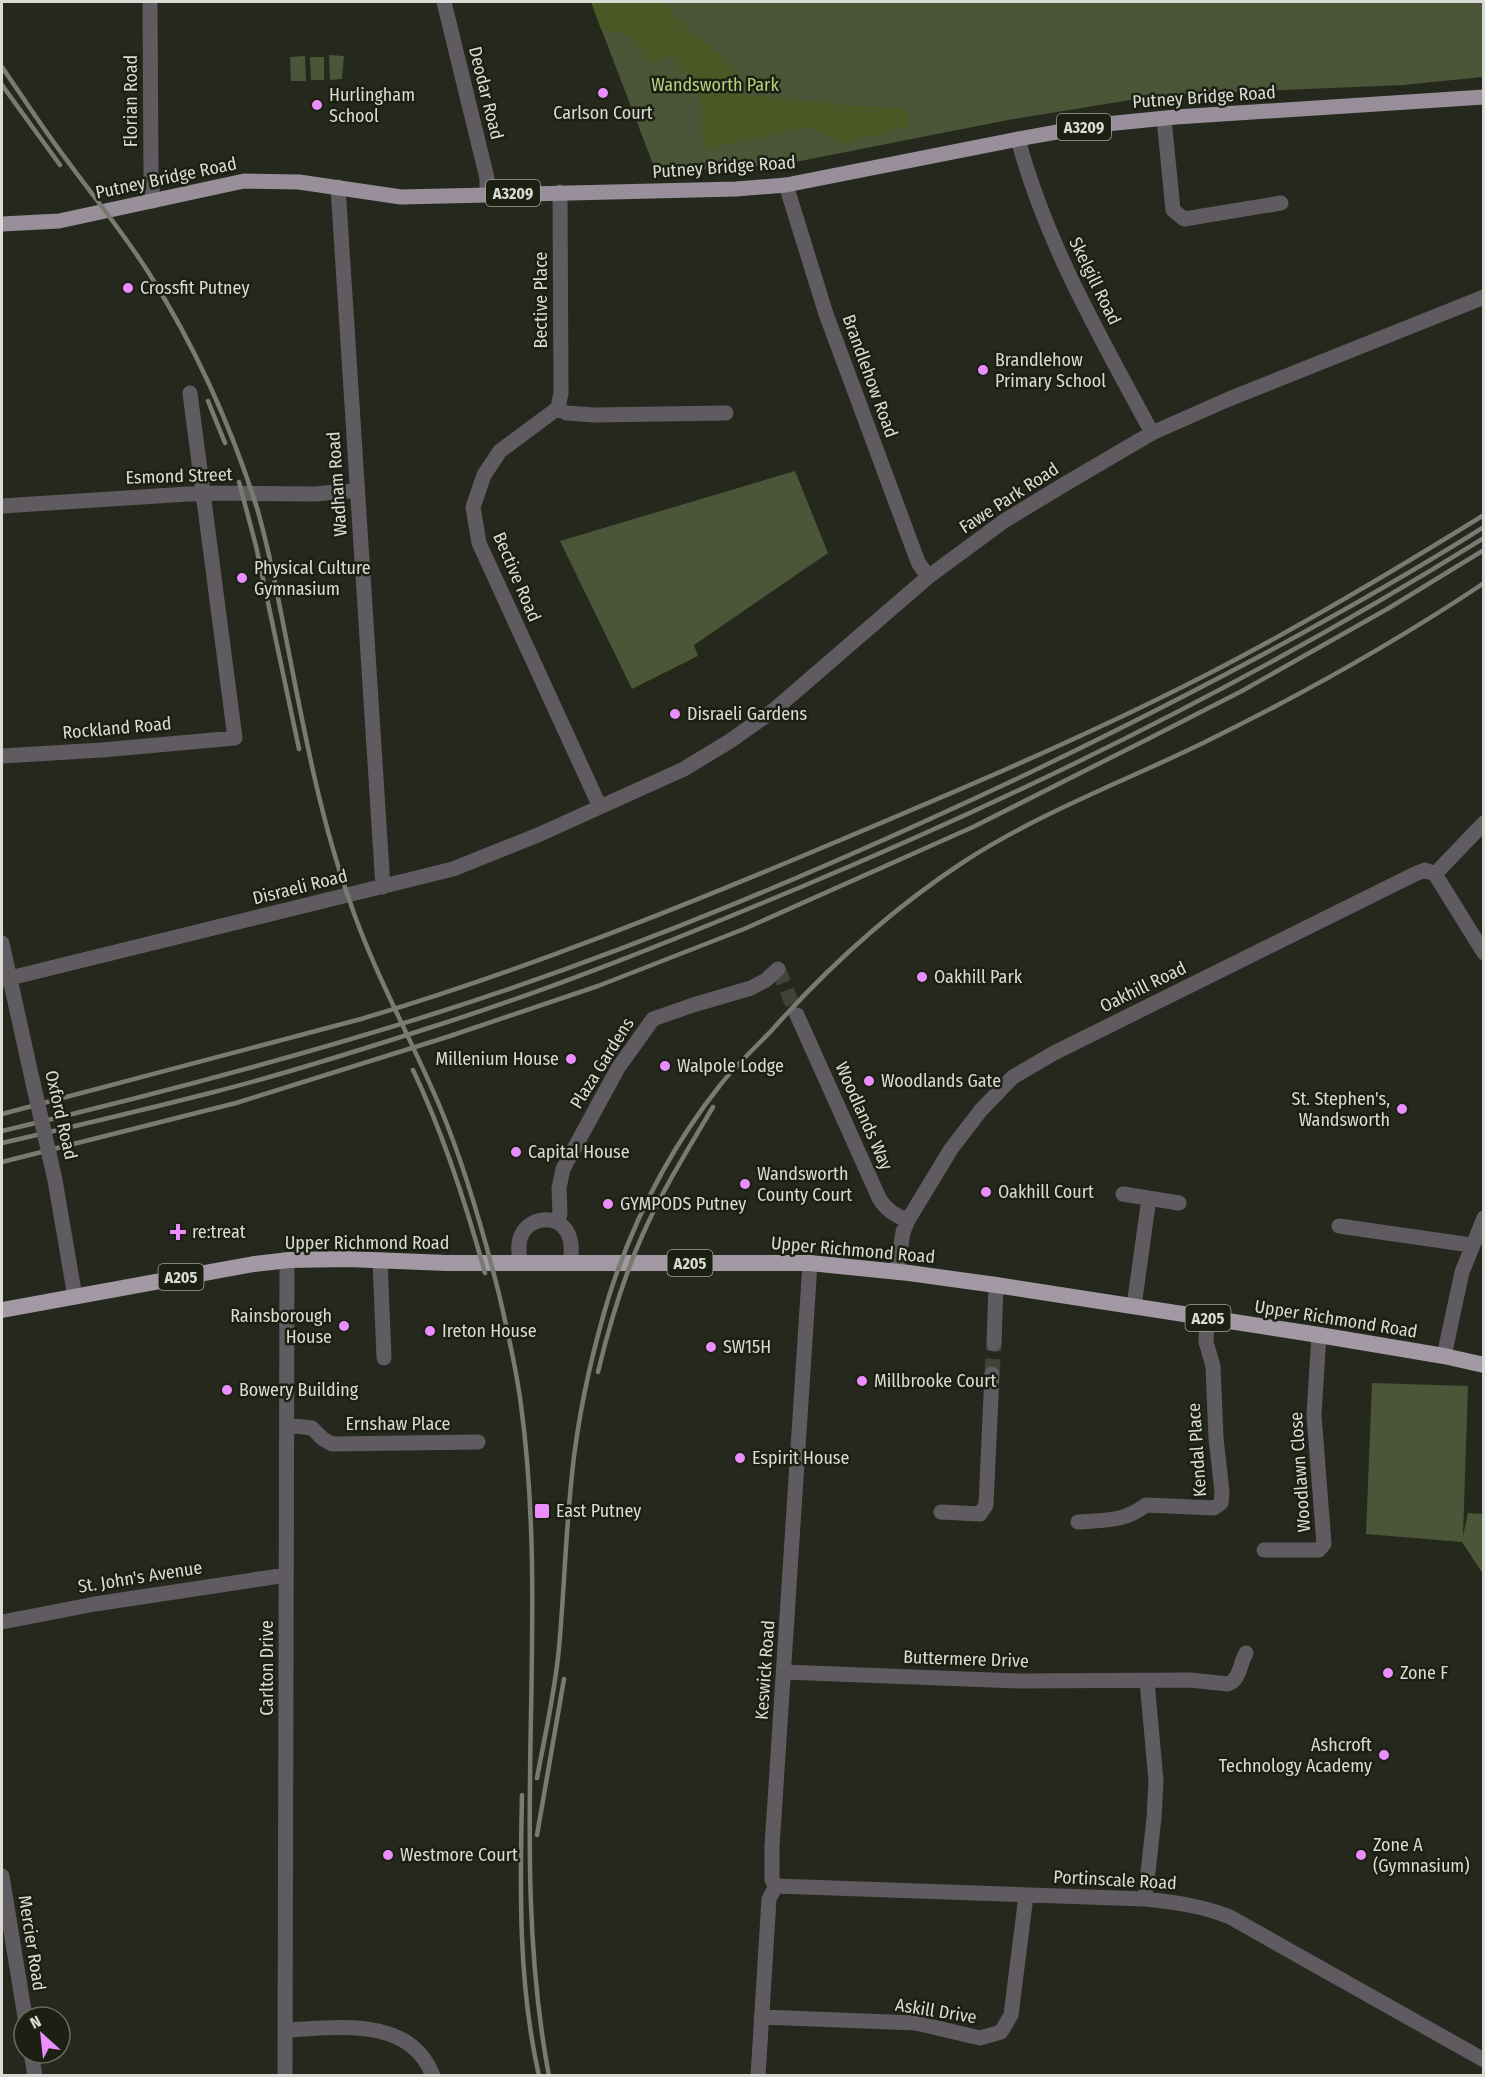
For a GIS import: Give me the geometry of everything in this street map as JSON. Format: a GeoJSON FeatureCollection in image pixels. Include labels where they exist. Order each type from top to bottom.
{"type":"FeatureCollection","features":[{"type":"Feature","properties":{"kind":"highway","name":"Upper Richmond Road"},"geometry":{"type":"LineString","coordinates":[[2,1310],[286,1260],[810,1263],[897,1271],[996,1285],[1319,1335],[1484,1365]]}},
{"type":"Feature","properties":{"kind":"main road","name":"Putney Bridge Road"},"geometry":{"type":"LineString","coordinates":[[2,224],[59,221],[244,181],[299,182],[401,197],[690,191],[786,185],[1096,125],[1164,118],[1484,97]]}},
{"type":"Feature","properties":{"kind":"street","name":"Florian Road"},"geometry":{"type":"LineString","coordinates":[[150,2],[153,201]]}},
{"type":"Feature","properties":{"kind":"street","name":"Deodar Road"},"geometry":{"type":"LineString","coordinates":[[444,2],[487,178],[487,194]]}},
{"type":"Feature","properties":{"kind":"street"},"geometry":{"type":"LineString","coordinates":[[1164,118],[1173,210],[1184,219],[1281,203]]}},
{"type":"Feature","properties":{"kind":"street","name":"Skelgill Road"},"geometry":{"type":"LineString","coordinates":[[1018,139],[1032,189],[1048,230],[1109,354],[1152,433]]}},
{"type":"Feature","properties":{"kind":"street","name":"Brandlehow Road"},"geometry":{"type":"LineString","coordinates":[[786,185],[826,314],[918,562],[928,577]]}},
{"type":"Feature","properties":{"kind":"street","name":"Wadham Road"},"geometry":{"type":"LineString","coordinates":[[338,187],[383,887]]}},
{"type":"Feature","properties":{"kind":"street","name":"Bective Place"},"geometry":{"type":"LineString","coordinates":[[558,408],[561,393],[560,192]]}},
{"type":"Feature","properties":{"kind":"street","name":"Fawe Park Road"},"geometry":{"type":"LineString","coordinates":[[600,807],[684,769],[730,741],[774,710],[928,577],[1004,521],[1152,433],[1229,399],[1484,297]]}},
{"type":"Feature","properties":{"kind":"street"},"geometry":{"type":"LineString","coordinates":[[190,393],[204,494]]}},
{"type":"Feature","properties":{"kind":"street"},"geometry":{"type":"LineString","coordinates":[[558,408],[566,413],[594,414],[726,413]]}},
{"type":"Feature","properties":{"kind":"street","name":"Bective Road"},"geometry":{"type":"LineString","coordinates":[[558,408],[500,451],[484,474],[473,507],[479,543],[486,561],[600,807]]}},
{"type":"Feature","properties":{"kind":"street","name":"Esmond Street"},"geometry":{"type":"LineString","coordinates":[[2,506],[204,494],[315,494],[357,490]]}},
{"type":"Feature","properties":{"kind":"street","name":"Rockland Road"},"geometry":{"type":"LineString","coordinates":[[2,756],[235,738],[204,494]]}},
{"type":"Feature","properties":{"kind":"street","name":"Disraeli Road"},"geometry":{"type":"LineString","coordinates":[[5,979],[453,869],[600,807]]}},
{"type":"Feature","properties":{"kind":"street"},"geometry":{"type":"LineString","coordinates":[[1484,823],[1435,874],[1484,952]]}},
{"type":"Feature","properties":{"kind":"street","name":"Oakhill Road"},"geometry":{"type":"LineString","coordinates":[[897,1271],[903,1232],[909,1220],[960,1136],[1013,1077],[1054,1053],[1415,874],[1425,870],[1435,874]]}},
{"type":"Feature","properties":{"kind":"street","name":"Oxford Road"},"geometry":{"type":"LineString","coordinates":[[2,944],[5,979],[33,1083],[55,1180],[75,1297]]}},
{"type":"Feature","properties":{"kind":"street","name":"Plaza Gardens"},"geometry":{"type":"LineString","coordinates":[[557,1222],[561,1205],[559,1188],[563,1169],[618,1068],[652,1019],[751,988],[778,969]]}},
{"type":"Feature","properties":{"kind":"street","name":"Woodlands Way"},"geometry":{"type":"LineString","coordinates":[[797,1015],[879,1198],[885,1208],[909,1220]]}},
{"type":"Feature","properties":{"kind":"street"},"geometry":{"type":"LineString","coordinates":[[1123,1194],[1179,1203]]}},
{"type":"Feature","properties":{"kind":"street"},"geometry":{"type":"LineString","coordinates":[[1134,1306],[1149,1198]]}},
{"type":"Feature","properties":{"kind":"street"},"geometry":{"type":"LineString","coordinates":[[1444,1356],[1452,1315],[1471,1245],[1484,1218]]}},
{"type":"Feature","properties":{"kind":"street"},"geometry":{"type":"LineString","coordinates":[[520,1263],[521,1235],[530,1224],[547,1220],[557,1222],[566,1229],[572,1252],[570,1263]]}},
{"type":"Feature","properties":{"kind":"street"},"geometry":{"type":"LineString","coordinates":[[1339,1226],[1471,1245]]}},
{"type":"Feature","properties":{"kind":"street","name":"Carlton Drive"},"geometry":{"type":"LineString","coordinates":[[285,2076],[286,1260]]}},
{"type":"Feature","properties":{"kind":"street"},"geometry":{"type":"LineString","coordinates":[[380,1260],[384,1358]]}},
{"type":"Feature","properties":{"kind":"street","name":"Keswick Road"},"geometry":{"type":"LineString","coordinates":[[758,2076],[769,1899],[776,1886],[772,1880],[772,1847],[810,1263]]}},
{"type":"Feature","properties":{"kind":"street"},"geometry":{"type":"LineString","coordinates":[[994,1344],[996,1285]]}},
{"type":"Feature","properties":{"kind":"street","name":"Kendal Place"},"geometry":{"type":"LineString","coordinates":[[1078,1522],[1118,1520],[1134,1515],[1146,1505],[1214,1508],[1221,1503],[1212,1366],[1206,1342],[1207,1318]]}},
{"type":"Feature","properties":{"kind":"street","name":"Woodlawn Close"},"geometry":{"type":"LineString","coordinates":[[1264,1550],[1319,1550],[1324,1544],[1314,1414],[1319,1335]]}},
{"type":"Feature","properties":{"kind":"street"},"geometry":{"type":"LineString","coordinates":[[941,1512],[980,1514],[986,1505],[992,1374]]}},
{"type":"Feature","properties":{"kind":"street","name":"Ernshaw Place"},"geometry":{"type":"LineString","coordinates":[[287,1425],[312,1428],[332,1444],[478,1442]]}},
{"type":"Feature","properties":{"kind":"street","name":"St. John's Avenue"},"geometry":{"type":"LineString","coordinates":[[2,1622],[95,1604],[286,1575]]}},
{"type":"Feature","properties":{"kind":"street","name":"Buttermere Drive"},"geometry":{"type":"LineString","coordinates":[[784,1672],[1018,1681],[1190,1680],[1228,1684],[1234,1682],[1246,1653]]}},
{"type":"Feature","properties":{"kind":"street"},"geometry":{"type":"LineString","coordinates":[[1145,1899],[1154,1818],[1155,1781],[1147,1681]]}},
{"type":"Feature","properties":{"kind":"street","name":"Mercier Road"},"geometry":{"type":"LineString","coordinates":[[2,1876],[23,2005]]}},
{"type":"Feature","properties":{"kind":"street","name":"Portinscale Road"},"geometry":{"type":"LineString","coordinates":[[776,1886],[1178,1902],[1230,1917],[1484,2060]]}},
{"type":"Feature","properties":{"kind":"street","name":"Askill Drive"},"geometry":{"type":"LineString","coordinates":[[761,2017],[916,2023],[980,2038],[1001,2032],[1011,2015],[1026,1896]]}},
{"type":"Feature","properties":{"kind":"street"},"geometry":{"type":"LineString","coordinates":[[286,2030],[350,2028],[380,2030],[396,2036],[417,2051],[433,2076]]}},
{"type":"Feature","properties":{"kind":"green space","name":"Wandsworth Park"},"geometry":{"type":"Polygon","coordinates":[[[591,2],[1483,2],[1483,77],[1403,85],[1190,94],[1136,99],[1008,120],[785,164],[656,172],[591,2]]]}},
{"type":"Feature","properties":{"kind":"green space"},"geometry":{"type":"Polygon","coordinates":[[[591,2],[665,2],[682,24],[723,57],[747,96],[766,96],[852,106],[907,108],[909,127],[843,144],[806,127],[706,149],[702,135],[701,101],[695,86],[680,66],[668,54],[652,64],[627,35],[601,29],[591,2]]]}},
{"type":"Feature","properties":{"kind":"green space"},"geometry":{"type":"Polygon","coordinates":[[[329,55],[344,56],[342,79],[330,80],[329,55]]]}},
{"type":"Feature","properties":{"kind":"green space"},"geometry":{"type":"Polygon","coordinates":[[[305,56],[306,81],[291,81],[290,57],[305,56]]]}},
{"type":"Feature","properties":{"kind":"green space"},"geometry":{"type":"Polygon","coordinates":[[[310,57],[324,57],[324,80],[311,80],[310,57]]]}},
{"type":"Feature","properties":{"kind":"green space"},"geometry":{"type":"Polygon","coordinates":[[[795,471],[828,553],[694,645],[698,656],[632,689],[560,541],[795,471]]]}},
{"type":"Feature","properties":{"kind":"green space"},"geometry":{"type":"Polygon","coordinates":[[[1372,1383],[1468,1386],[1463,1536],[1468,1513],[1483,1514],[1483,1574],[1462,1542],[1366,1534],[1372,1383]]]}},
{"type":"Feature","properties":{"kind":"tunnel"},"geometry":{"type":"LineString","coordinates":[[778,969],[797,1015]]}},
{"type":"Feature","properties":{"kind":"tunnel"},"geometry":{"type":"LineString","coordinates":[[992,1374],[994,1344]]}},
{"type":"Feature","properties":{"kind":"railway"},"geometry":{"type":"LineString","coordinates":[[2,67],[150,275],[197,359],[224,417],[262,525],[314,774],[339,870],[370,954],[429,1081],[449,1130],[486,1243],[517,1376],[529,1488],[532,1572],[531,1909],[537,1993],[549,2076]]}},
{"type":"Feature","properties":{"kind":"railway"},"geometry":{"type":"LineString","coordinates":[[2,85],[60,165]]}},
{"type":"Feature","properties":{"kind":"railway"},"geometry":{"type":"LineString","coordinates":[[208,401],[225,443]]}},
{"type":"Feature","properties":{"kind":"railway"},"geometry":{"type":"LineString","coordinates":[[239,482],[256,546],[299,749]]}},
{"type":"Feature","properties":{"kind":"railway"},"geometry":{"type":"LineString","coordinates":[[2,1114],[361,1019],[540,960],[715,892],[972,784],[1158,699],[1311,619],[1484,515]]}},
{"type":"Feature","properties":{"kind":"railway"},"geometry":{"type":"LineString","coordinates":[[2,1131],[217,1077],[430,1015],[583,963],[734,904],[956,807],[1145,716],[1373,594],[1484,527]]}},
{"type":"Feature","properties":{"kind":"railway"},"geometry":{"type":"LineString","coordinates":[[2,1143],[214,1092],[354,1052],[530,994],[711,924],[889,849],[1064,769],[1318,636],[1484,538]]}},
{"type":"Feature","properties":{"kind":"railway"},"geometry":{"type":"LineString","coordinates":[[2,1162],[236,1103],[447,1037],[598,986],[744,929],[973,827],[1240,692],[1389,608],[1484,550]]}},
{"type":"Feature","properties":{"kind":"railway"},"geometry":{"type":"LineString","coordinates":[[537,1778],[557,1664],[575,1449],[598,1334],[619,1267],[655,1185],[686,1133],[721,1084],[816,983],[863,939],[912,898],[965,861],[1052,813],[1275,707],[1381,648],[1484,583]]}},
{"type":"Feature","properties":{"kind":"railway"},"geometry":{"type":"LineString","coordinates":[[413,1070],[454,1170],[485,1273]]}},
{"type":"Feature","properties":{"kind":"railway"},"geometry":{"type":"LineString","coordinates":[[598,1372],[617,1303],[642,1236],[667,1186],[713,1107]]}},
{"type":"Feature","properties":{"kind":"railway"},"geometry":{"type":"LineString","coordinates":[[537,1835],[564,1679]]}},
{"type":"Feature","properties":{"kind":"railway"},"geometry":{"type":"LineString","coordinates":[[522,1795],[521,1900],[524,1971],[527,2006],[539,2076]]}},
{"type":"Feature","properties":{"kind":"place","name":"Carlson Court"},"geometry":{"type":"Point","coordinates":[603,93]}},
{"type":"Feature","properties":{"kind":"place","name":"Hurlingham School"},"geometry":{"type":"Point","coordinates":[317,105]}},
{"type":"Feature","properties":{"kind":"place","name":"Crossfit Putney"},"geometry":{"type":"Point","coordinates":[128,288]}},
{"type":"Feature","properties":{"kind":"place","name":"Brandlehow Primary School"},"geometry":{"type":"Point","coordinates":[983,370]}},
{"type":"Feature","properties":{"kind":"place","name":"Physical Culture Gymnasium"},"geometry":{"type":"Point","coordinates":[242,578]}},
{"type":"Feature","properties":{"kind":"place","name":"Disraeli Gardens"},"geometry":{"type":"Point","coordinates":[675,714]}},
{"type":"Feature","properties":{"kind":"place","name":"Oakhill Park"},"geometry":{"type":"Point","coordinates":[922,977]}},
{"type":"Feature","properties":{"kind":"place","name":"Millenium House"},"geometry":{"type":"Point","coordinates":[571,1059]}},
{"type":"Feature","properties":{"kind":"place","name":"Walpole Lodge"},"geometry":{"type":"Point","coordinates":[665,1066]}},
{"type":"Feature","properties":{"kind":"place","name":"Woodlands Gate"},"geometry":{"type":"Point","coordinates":[869,1081]}},
{"type":"Feature","properties":{"kind":"place","name":"St. Stephen's, Wandsworth"},"geometry":{"type":"Point","coordinates":[1402,1109]}},
{"type":"Feature","properties":{"kind":"place","name":"Capital House"},"geometry":{"type":"Point","coordinates":[516,1152]}},
{"type":"Feature","properties":{"kind":"place","name":"Wandsworth County Court"},"geometry":{"type":"Point","coordinates":[745,1184]}},
{"type":"Feature","properties":{"kind":"place","name":"Oakhill Court"},"geometry":{"type":"Point","coordinates":[986,1192]}},
{"type":"Feature","properties":{"kind":"place","name":"GYMPODS Putney"},"geometry":{"type":"Point","coordinates":[608,1204]}},
{"type":"Feature","properties":{"kind":"place","name":"re:treat"},"geometry":{"type":"Point","coordinates":[178,1232]}},
{"type":"Feature","properties":{"kind":"place","name":"Rainsborough House"},"geometry":{"type":"Point","coordinates":[344,1326]}},
{"type":"Feature","properties":{"kind":"place","name":"Ireton House"},"geometry":{"type":"Point","coordinates":[430,1331]}},
{"type":"Feature","properties":{"kind":"place","name":"SW15H"},"geometry":{"type":"Point","coordinates":[711,1347]}},
{"type":"Feature","properties":{"kind":"place","name":"Millbrooke Court"},"geometry":{"type":"Point","coordinates":[862,1381]}},
{"type":"Feature","properties":{"kind":"place","name":"Bowery Building"},"geometry":{"type":"Point","coordinates":[227,1390]}},
{"type":"Feature","properties":{"kind":"place","name":"Espirit House"},"geometry":{"type":"Point","coordinates":[740,1458]}},
{"type":"Feature","properties":{"kind":"place","name":"East Putney"},"geometry":{"type":"Point","coordinates":[542,1511]}},
{"type":"Feature","properties":{"kind":"place","name":"Zone F"},"geometry":{"type":"Point","coordinates":[1388,1673]}},
{"type":"Feature","properties":{"kind":"place","name":"Ashcroft Technology Academy"},"geometry":{"type":"Point","coordinates":[1384,1755]}},
{"type":"Feature","properties":{"kind":"place","name":"Westmore Court"},"geometry":{"type":"Point","coordinates":[388,1855]}},
{"type":"Feature","properties":{"kind":"place","name":"Zone A (Gymnasium)"},"geometry":{"type":"Point","coordinates":[1361,1855]}}]}
